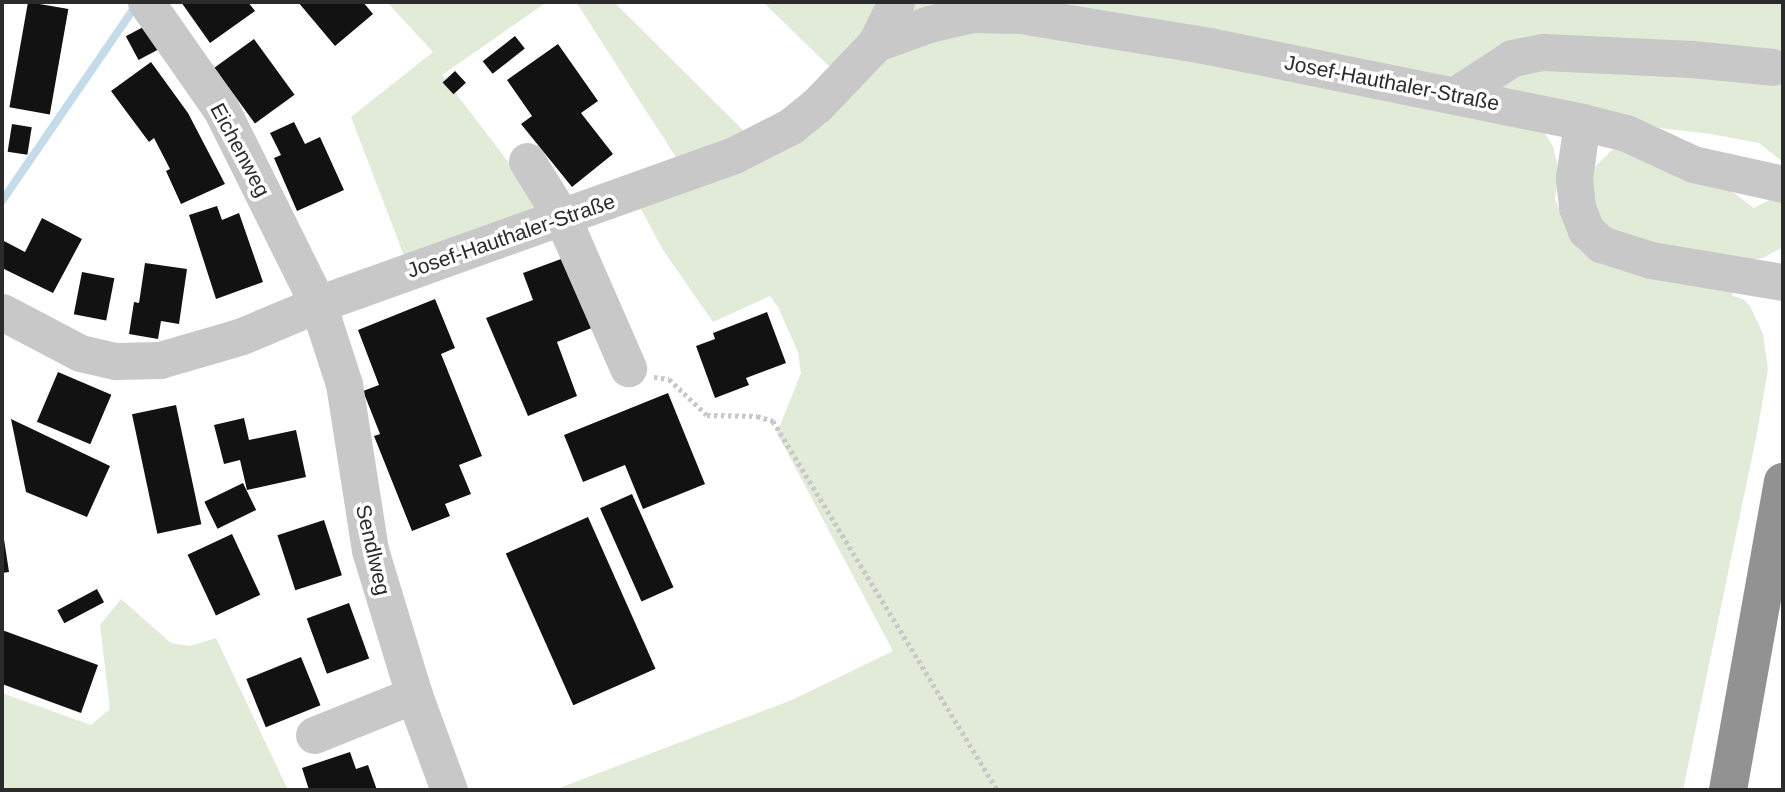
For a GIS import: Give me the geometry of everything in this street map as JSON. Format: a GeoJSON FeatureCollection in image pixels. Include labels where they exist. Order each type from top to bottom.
{"type":"FeatureCollection","features":[{"type":"Feature","properties":{"kind":"highway"},"geometry":{"type":"LineString","coordinates":[[1728,790],[1783,482]]}},
{"type":"Feature","properties":{"kind":"street"},"geometry":{"type":"LineString","coordinates":[[876,43],[896,2]]}},
{"type":"Feature","properties":{"kind":"street","name":"Eichenweg"},"geometry":{"type":"LineString","coordinates":[[147,3],[222,109],[318,304]]}},
{"type":"Feature","properties":{"kind":"street","name":"Josef-Hauthaler-Straße"},"geometry":{"type":"LineString","coordinates":[[2,312],[80,353],[116,361],[160,360],[242,337],[318,304],[563,219],[734,155],[766,140],[817,105],[876,43],[929,24],[972,14],[983,8],[1209,46],[1582,122],[1626,133],[1693,164],[1781,184]]}},
{"type":"Feature","properties":{"kind":"street"},"geometry":{"type":"LineString","coordinates":[[1454,96],[1512,58],[1544,52],[1692,59],[1773,67]]}},
{"type":"Feature","properties":{"kind":"street"},"geometry":{"type":"LineString","coordinates":[[1582,122],[1574,178],[1577,207],[1586,230],[1601,244],[1651,260],[1783,282]]}},
{"type":"Feature","properties":{"kind":"street"},"geometry":{"type":"LineString","coordinates":[[527,161],[563,219],[628,368]]}},
{"type":"Feature","properties":{"kind":"street","name":"Sendlweg"},"geometry":{"type":"LineString","coordinates":[[318,304],[344,384],[370,550],[414,695],[449,790]]}},
{"type":"Feature","properties":{"kind":"street"},"geometry":{"type":"LineString","coordinates":[[314,735],[414,695]]}},
{"type":"Feature","properties":{"kind":"path"},"geometry":{"type":"LineString","coordinates":[[628,368],[669,379],[707,415],[757,416],[774,421],[997,790]]}},
{"type":"Feature","properties":{"kind":"green space"},"geometry":{"type":"Polygon","coordinates":[[[387,2],[547,2],[442,75],[547,213],[406,261],[351,117],[433,52],[387,2]]]}},
{"type":"Feature","properties":{"kind":"green space"},"geometry":{"type":"Polygon","coordinates":[[[576,2],[614,2],[748,135],[835,72],[763,2],[1783,2],[1783,162],[1759,143],[1711,134],[1643,126],[1541,128],[1553,146],[1559,172],[1555,199],[1572,238],[1730,288],[1733,296],[1743,299],[1750,306],[1763,334],[1768,369],[1757,433],[1683,790],[554,790],[792,700],[893,651],[777,433],[801,373],[798,352],[778,307],[770,296],[713,322],[663,250],[626,181],[679,162],[576,2]]]}},
{"type":"Feature","properties":{"kind":"green space"},"geometry":{"type":"Polygon","coordinates":[[[1625,147],[1662,163],[1679,178],[1730,190],[1754,208],[1781,194],[1783,184],[1783,247],[1763,258],[1744,261],[1632,242],[1598,221],[1590,172],[1612,150],[1625,147]]]}},
{"type":"Feature","properties":{"kind":"green space"},"geometry":{"type":"Polygon","coordinates":[[[121,599],[171,643],[190,646],[216,638],[288,790],[2,790],[2,693],[91,725],[110,709],[100,625],[121,599]]]}},
{"type":"Feature","properties":{"kind":"building"},"geometry":{"type":"Polygon","coordinates":[[[28,2],[68,9],[50,114],[9,107],[28,2]]]}},
{"type":"Feature","properties":{"kind":"building"},"geometry":{"type":"Polygon","coordinates":[[[181,2],[248,2],[255,11],[210,43],[181,2]]]}},
{"type":"Feature","properties":{"kind":"building"},"geometry":{"type":"Polygon","coordinates":[[[298,2],[363,2],[373,14],[335,46],[298,2]]]}},
{"type":"Feature","properties":{"kind":"building"},"geometry":{"type":"Polygon","coordinates":[[[147,25],[160,49],[138,60],[126,36],[147,25]]]}},
{"type":"Feature","properties":{"kind":"building"},"geometry":{"type":"Polygon","coordinates":[[[515,36],[525,49],[493,74],[483,61],[515,36]]]}},
{"type":"Feature","properties":{"kind":"building"},"geometry":{"type":"Polygon","coordinates":[[[254,39],[295,95],[255,124],[214,68],[254,39]]]}},
{"type":"Feature","properties":{"kind":"building"},"geometry":{"type":"Polygon","coordinates":[[[558,44],[598,101],[581,113],[613,154],[572,187],[521,124],[532,116],[507,80],[558,44]]]}},
{"type":"Feature","properties":{"kind":"building"},"geometry":{"type":"Polygon","coordinates":[[[151,62],[188,113],[225,184],[181,204],[166,171],[170,169],[154,138],[149,142],[111,91],[151,62]]]}},
{"type":"Feature","properties":{"kind":"building"},"geometry":{"type":"Polygon","coordinates":[[[455,71],[466,83],[453,94],[443,83],[455,71]]]}},
{"type":"Feature","properties":{"kind":"building"},"geometry":{"type":"Polygon","coordinates":[[[294,122],[305,144],[320,137],[344,190],[297,211],[274,158],[281,155],[270,133],[294,122]]]}},
{"type":"Feature","properties":{"kind":"building"},"geometry":{"type":"Polygon","coordinates":[[[12,124],[32,127],[27,155],[8,152],[12,124]]]}},
{"type":"Feature","properties":{"kind":"building"},"geometry":{"type":"Polygon","coordinates":[[[217,206],[222,220],[239,213],[263,282],[216,299],[189,215],[217,206]]]}},
{"type":"Feature","properties":{"kind":"building"},"geometry":{"type":"Polygon","coordinates":[[[42,218],[82,239],[53,293],[2,268],[2,240],[25,252],[42,218]]]}},
{"type":"Feature","properties":{"kind":"building"},"geometry":{"type":"Polygon","coordinates":[[[572,255],[599,325],[557,342],[577,396],[528,416],[486,318],[533,300],[523,273],[572,255]]]}},
{"type":"Feature","properties":{"kind":"building"},"geometry":{"type":"Polygon","coordinates":[[[145,263],[187,269],[179,324],[161,321],[158,339],[129,334],[134,302],[139,303],[145,263]]]}},
{"type":"Feature","properties":{"kind":"building"},"geometry":{"type":"Polygon","coordinates":[[[82,272],[114,278],[106,321],[74,314],[82,272]]]}},
{"type":"Feature","properties":{"kind":"building"},"geometry":{"type":"Polygon","coordinates":[[[435,299],[455,348],[441,354],[482,456],[459,465],[471,494],[445,504],[450,516],[412,531],[374,436],[380,434],[363,391],[379,385],[358,330],[435,299]]]}},
{"type":"Feature","properties":{"kind":"building"},"geometry":{"type":"Polygon","coordinates":[[[767,312],[786,363],[746,378],[749,385],[715,398],[696,346],[715,339],[713,333],[767,312]]]}},
{"type":"Feature","properties":{"kind":"building"},"geometry":{"type":"Polygon","coordinates":[[[58,372],[111,395],[90,444],[37,422],[58,372]]]}},
{"type":"Feature","properties":{"kind":"building"},"geometry":{"type":"Polygon","coordinates":[[[668,393],[705,484],[643,509],[625,465],[583,482],[564,435],[668,393]]]}},
{"type":"Feature","properties":{"kind":"building"},"geometry":{"type":"Polygon","coordinates":[[[176,405],[201,524],[157,534],[132,414],[176,405]]]}},
{"type":"Feature","properties":{"kind":"building"},"geometry":{"type":"Polygon","coordinates":[[[244,418],[249,440],[296,430],[306,477],[247,490],[240,460],[224,464],[214,425],[244,418]]]}},
{"type":"Feature","properties":{"kind":"building"},"geometry":{"type":"Polygon","coordinates":[[[11,419],[110,466],[87,517],[26,492],[11,419]]]}},
{"type":"Feature","properties":{"kind":"building"},"geometry":{"type":"Polygon","coordinates":[[[243,483],[256,510],[218,529],[204,502],[243,483]]]}},
{"type":"Feature","properties":{"kind":"building"},"geometry":{"type":"Polygon","coordinates":[[[632,494],[673,587],[642,601],[600,508],[632,494]]]}},
{"type":"Feature","properties":{"kind":"building"},"geometry":{"type":"Polygon","coordinates":[[[588,517],[656,669],[573,705],[506,554],[588,517]]]}},
{"type":"Feature","properties":{"kind":"building"},"geometry":{"type":"Polygon","coordinates":[[[324,520],[342,575],[295,590],[277,535],[324,520]]]}},
{"type":"Feature","properties":{"kind":"building"},"geometry":{"type":"Polygon","coordinates":[[[2,526],[9,572],[2,573],[2,526]]]}},
{"type":"Feature","properties":{"kind":"building"},"geometry":{"type":"Polygon","coordinates":[[[232,534],[260,595],[216,615],[188,555],[232,534]]]}},
{"type":"Feature","properties":{"kind":"building"},"geometry":{"type":"Polygon","coordinates":[[[97,589],[104,602],[64,623],[57,610],[97,589]]]}},
{"type":"Feature","properties":{"kind":"building"},"geometry":{"type":"Polygon","coordinates":[[[349,603],[369,658],[327,674],[307,618],[349,603]]]}},
{"type":"Feature","properties":{"kind":"building"},"geometry":{"type":"Polygon","coordinates":[[[2,630],[98,665],[81,713],[2,684],[2,630]]]}},
{"type":"Feature","properties":{"kind":"building"},"geometry":{"type":"Polygon","coordinates":[[[301,657],[320,705],[266,727],[246,679],[301,657]]]}},
{"type":"Feature","properties":{"kind":"building"},"geometry":{"type":"Polygon","coordinates":[[[350,752],[356,769],[368,765],[377,790],[309,790],[302,768],[350,752]]]}},
{"type":"Feature","properties":{"kind":"waterway"},"geometry":{"type":"LineString","coordinates":[[2,201],[137,4]]}}]}
